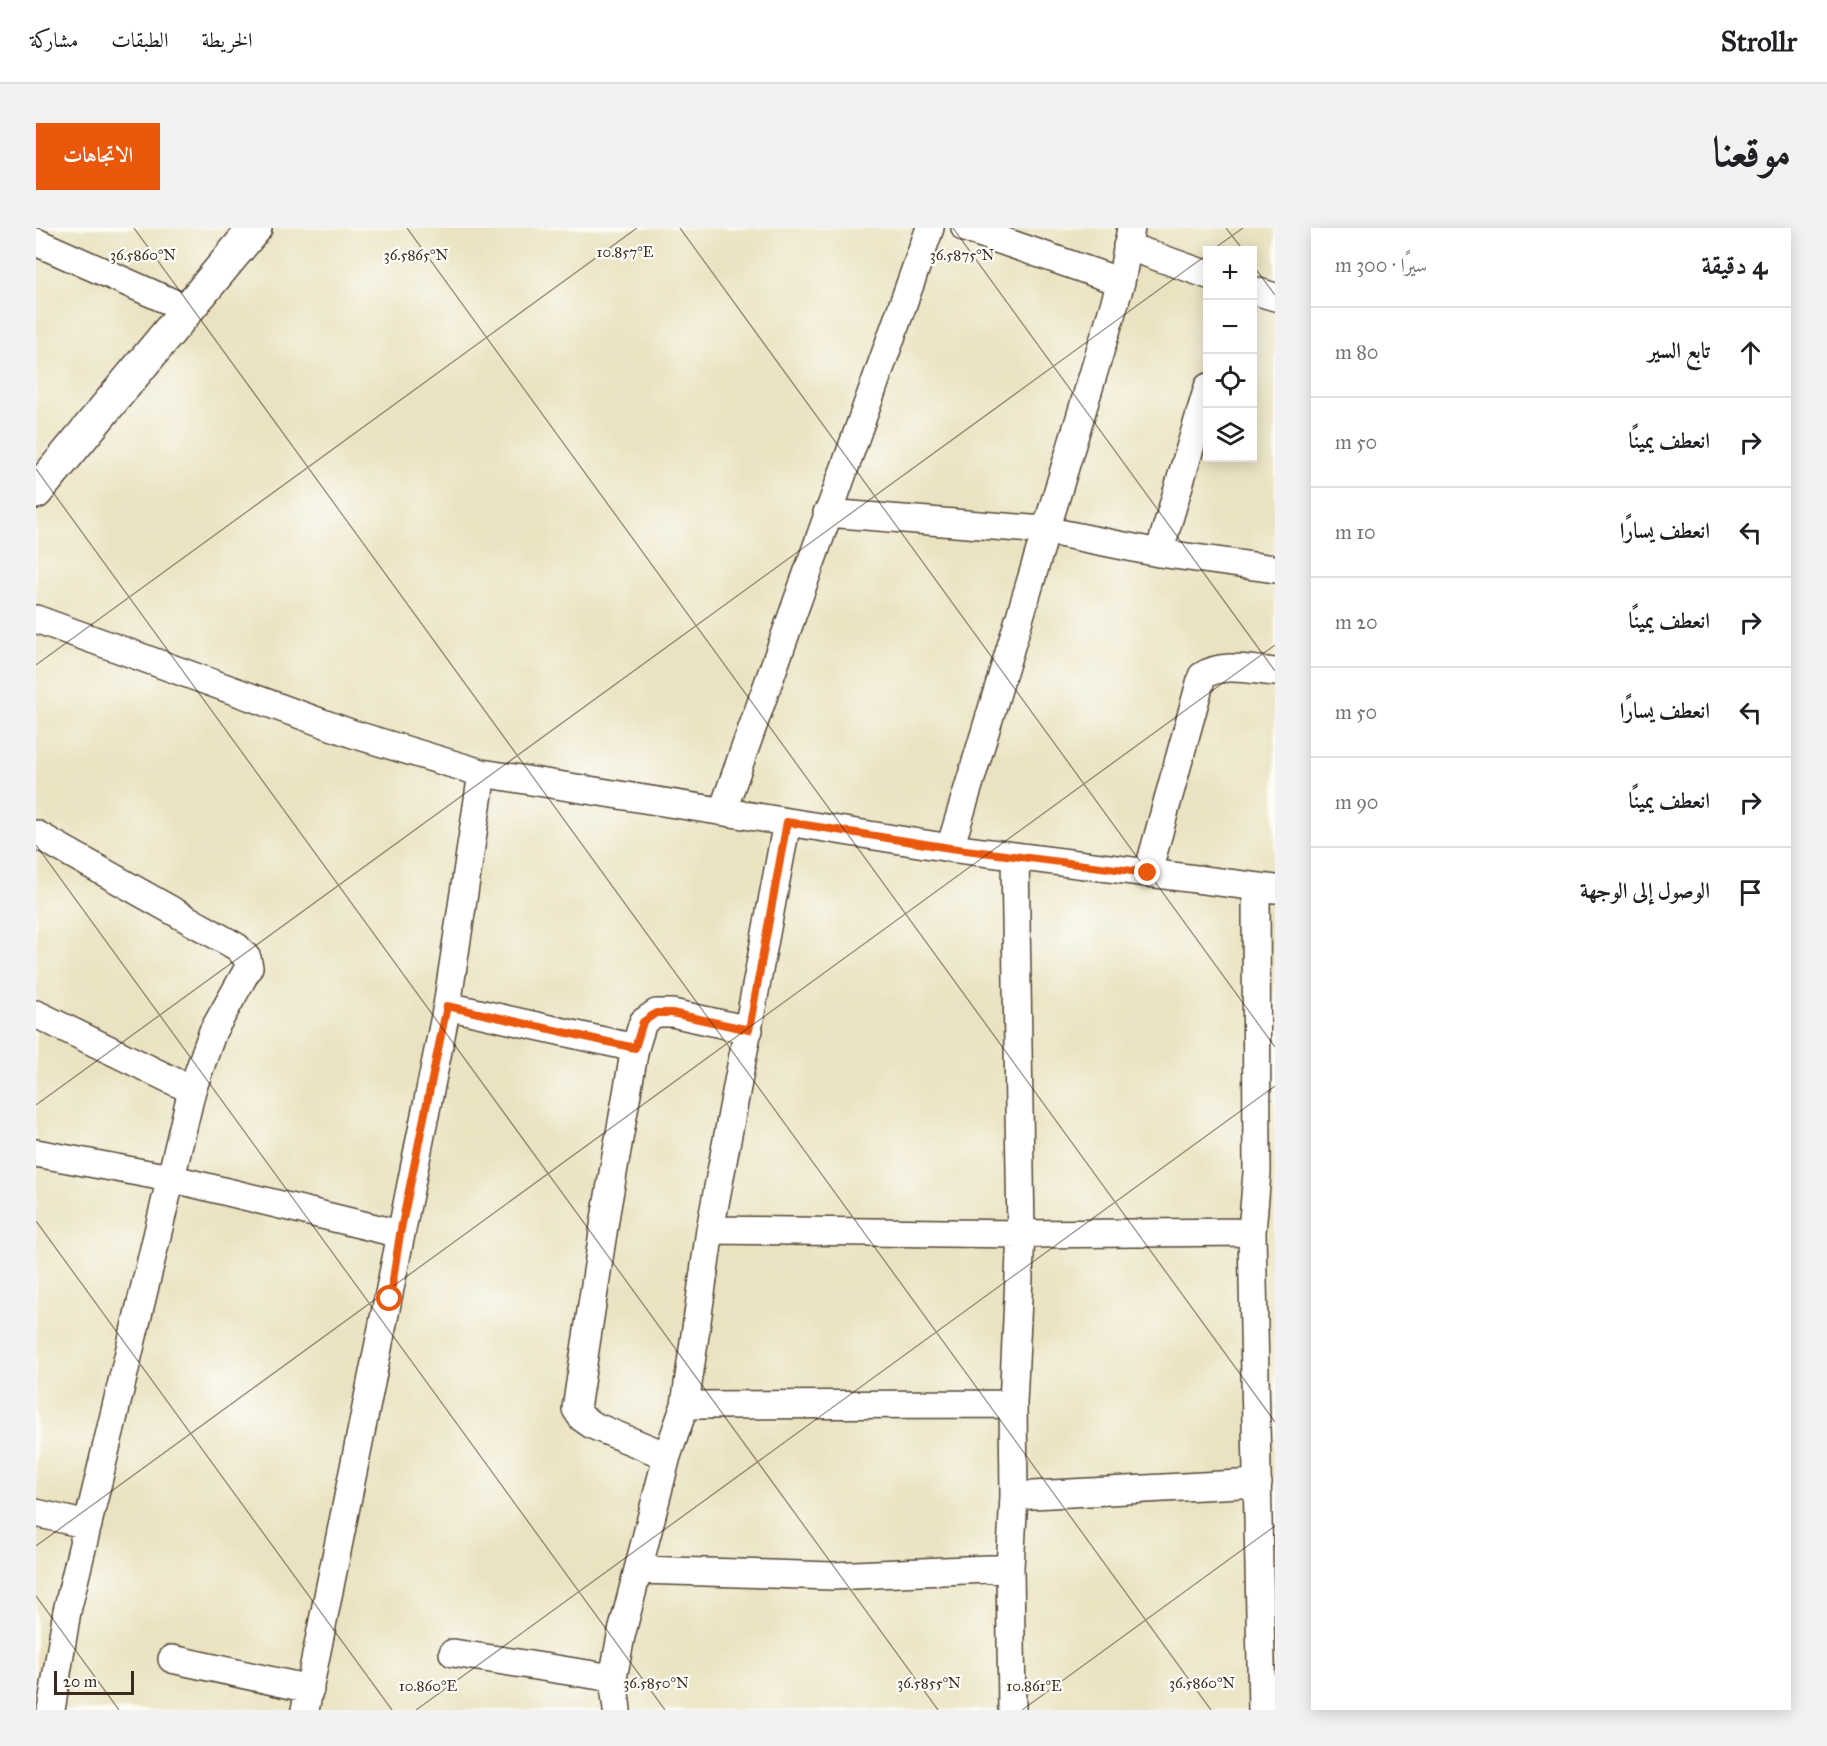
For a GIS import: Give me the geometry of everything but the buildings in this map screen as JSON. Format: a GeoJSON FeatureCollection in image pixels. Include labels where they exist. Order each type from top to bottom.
{"type":"FeatureCollection","features":[{"type":"Feature","properties":{"kind":"street"},"geometry":{"type":"LineString","coordinates":[[36,492],[255,228]]}},
{"type":"Feature","properties":{"kind":"street"},"geometry":{"type":"LineString","coordinates":[[723,810],[930,228]]}},
{"type":"Feature","properties":{"kind":"street"},"geometry":{"type":"LineString","coordinates":[[965,228],[1121,282]]}},
{"type":"Feature","properties":{"kind":"street"},"geometry":{"type":"LineString","coordinates":[[950,848],[1044,530],[1121,282],[1129,237],[1203,273]]}},
{"type":"Feature","properties":{"kind":"street"},"geometry":{"type":"LineString","coordinates":[[36,242],[187,309]]}},
{"type":"Feature","properties":{"kind":"street"},"geometry":{"type":"LineString","coordinates":[[1257,292],[1275,297]]}},
{"type":"Feature","properties":{"kind":"street"},"geometry":{"type":"LineString","coordinates":[[1159,553],[1203,404]]}},
{"type":"Feature","properties":{"kind":"street"},"geometry":{"type":"LineString","coordinates":[[827,513],[1044,530],[1159,553],[1275,569]]}},
{"type":"Feature","properties":{"kind":"street"},"geometry":{"type":"LineString","coordinates":[[36,619],[353,734],[483,773],[950,848],[1265,888],[1266,1173],[1252,1232],[1262,1710]]}},
{"type":"Feature","properties":{"kind":"street"},"geometry":{"type":"LineString","coordinates":[[1148,873],[1202,676],[1214,668],[1223,667],[1275,672]]}},
{"type":"Feature","properties":{"kind":"street"},"geometry":{"type":"LineString","coordinates":[[172,1659],[307,1699],[390,1299],[400,1234],[447,1006],[483,773]]}},
{"type":"Feature","properties":{"kind":"street"},"geometry":{"type":"LineString","coordinates":[[617,1710],[613,1678],[621,1636],[667,1456],[685,1406],[710,1230],[787,822]]}},
{"type":"Feature","properties":{"kind":"street"},"geometry":{"type":"LineString","coordinates":[[36,834],[237,946],[247,958],[249,967],[243,982],[213,1031],[192,1090],[67,1611],[51,1710]]}},
{"type":"Feature","properties":{"kind":"street"},"geometry":{"type":"LineString","coordinates":[[1012,1710],[1010,1568],[1014,1496],[1013,1404],[1021,1234],[1015,856]]}},
{"type":"Feature","properties":{"kind":"street"},"geometry":{"type":"LineString","coordinates":[[447,1006],[635,1048]]}},
{"type":"Feature","properties":{"kind":"street"},"geometry":{"type":"LineString","coordinates":[[667,1456],[592,1425],[582,1418],[576,1409],[606,1213],[635,1048],[643,1022],[656,1013],[672,1013],[749,1030]]}},
{"type":"Feature","properties":{"kind":"street"},"geometry":{"type":"LineString","coordinates":[[36,1014],[192,1090]]}},
{"type":"Feature","properties":{"kind":"street"},"geometry":{"type":"LineString","coordinates":[[36,1153],[170,1178],[400,1234]]}},
{"type":"Feature","properties":{"kind":"street"},"geometry":{"type":"LineString","coordinates":[[710,1230],[1021,1234],[1252,1232]]}},
{"type":"Feature","properties":{"kind":"street"},"geometry":{"type":"LineString","coordinates":[[685,1406],[1013,1404]]}},
{"type":"Feature","properties":{"kind":"street"},"geometry":{"type":"LineString","coordinates":[[1014,1496],[1258,1483]]}},
{"type":"Feature","properties":{"kind":"street"},"geometry":{"type":"LineString","coordinates":[[36,1513],[88,1525]]}},
{"type":"Feature","properties":{"kind":"street"},"geometry":{"type":"LineString","coordinates":[[639,1570],[832,1576],[1010,1568]]}},
{"type":"Feature","properties":{"kind":"street"},"geometry":{"type":"LineString","coordinates":[[453,1653],[613,1678]]}},
{"type":"Feature","properties":{"kind":"route"},"geometry":{"type":"LineString","coordinates":[[390,1299],[400,1234],[447,1006],[635,1048],[643,1022],[656,1013],[672,1013],[749,1030],[787,822],[950,848],[1148,873]]}}]}
